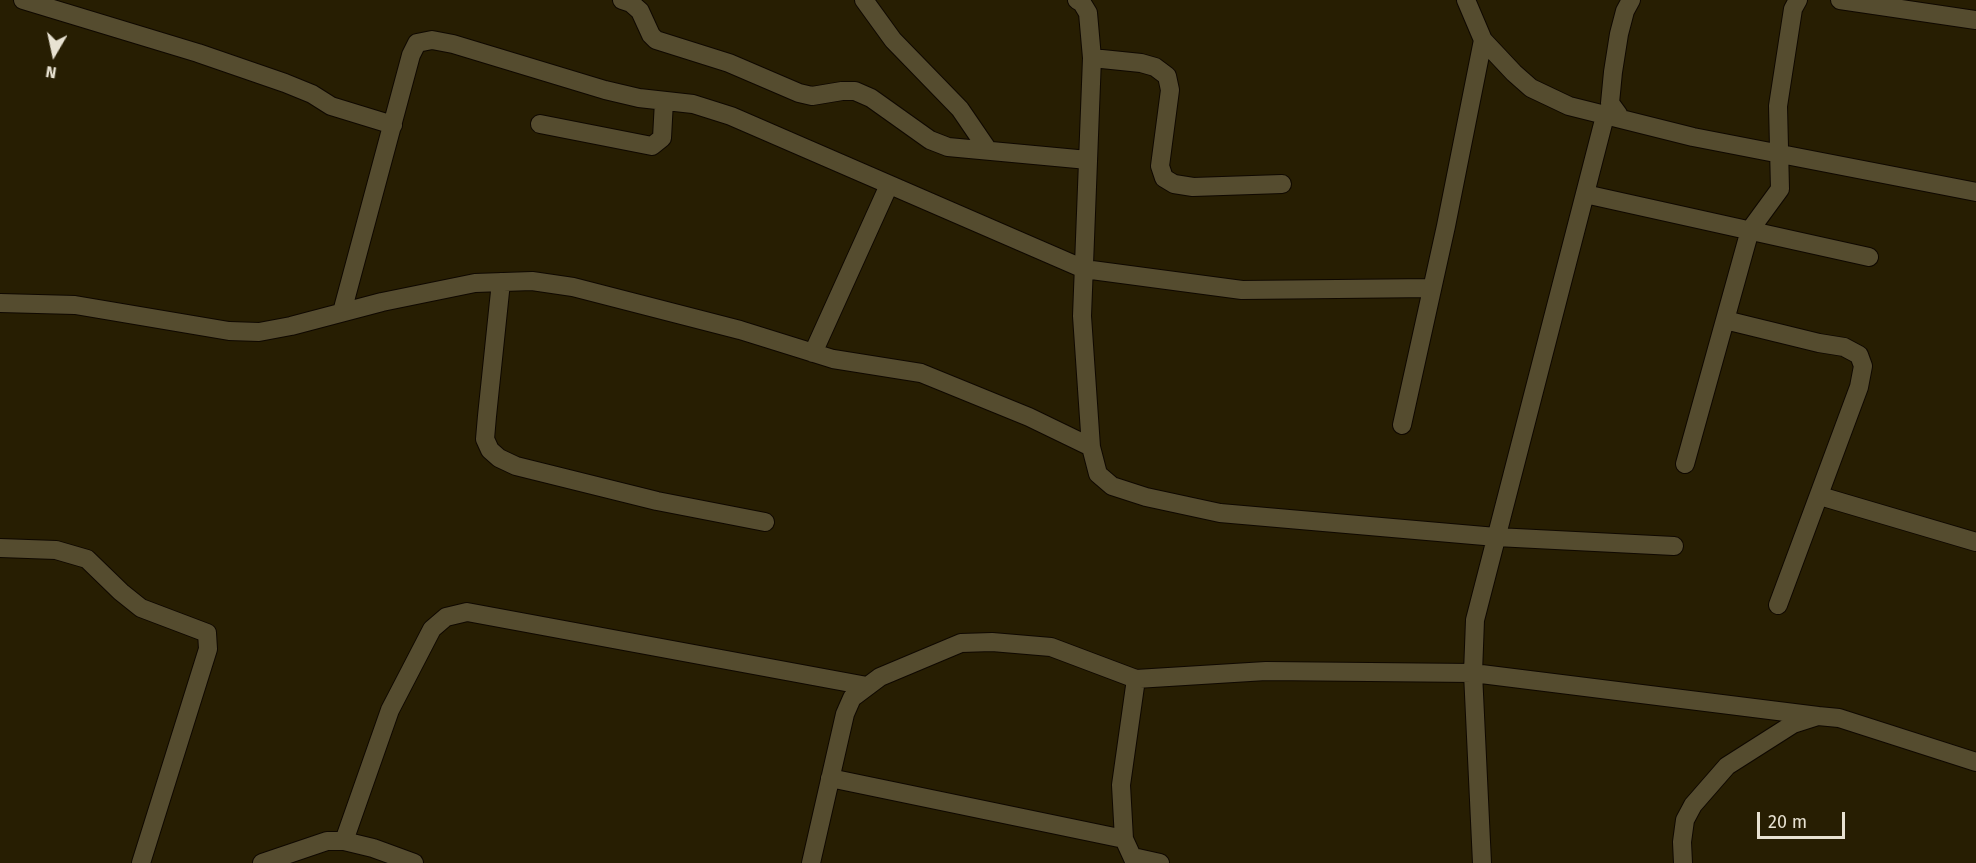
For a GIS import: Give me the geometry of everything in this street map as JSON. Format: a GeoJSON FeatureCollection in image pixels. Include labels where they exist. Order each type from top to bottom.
{"type":"FeatureCollection","features":[{"type":"Feature","properties":{"kind":"street"},"geometry":{"type":"LineString","coordinates":[[23,0],[209,57],[285,83],[312,94],[332,106],[393,125]]}},
{"type":"Feature","properties":{"kind":"street"},"geometry":{"type":"LineString","coordinates":[[622,0],[640,10],[651,35],[666,44],[729,63],[800,93],[812,96],[842,91],[855,92],[871,98],[930,140],[948,147],[1088,160]]}},
{"type":"Feature","properties":{"kind":"street"},"geometry":{"type":"LineString","coordinates":[[864,0],[893,40],[960,109],[988,150]]}},
{"type":"Feature","properties":{"kind":"street"},"geometry":{"type":"LineString","coordinates":[[1077,0],[1082,3],[1088,13],[1092,58],[1082,316],[1091,447],[1098,474],[1112,486],[1146,497],[1220,513],[1496,537],[1674,546]]}},
{"type":"Feature","properties":{"kind":"street"},"geometry":{"type":"LineString","coordinates":[[1466,0],[1484,40],[1514,73],[1531,88],[1569,106],[1693,137],[1976,192]]}},
{"type":"Feature","properties":{"kind":"street"},"geometry":{"type":"LineString","coordinates":[[1605,116],[1618,114],[1610,103],[1613,72],[1619,34],[1625,11],[1631,0]]}},
{"type":"Feature","properties":{"kind":"street"},"geometry":{"type":"LineString","coordinates":[[1684,464],[1750,230],[1780,189],[1778,106],[1794,9],[1798,0]]}},
{"type":"Feature","properties":{"kind":"street"},"geometry":{"type":"LineString","coordinates":[[1840,0],[1976,20]]}},
{"type":"Feature","properties":{"kind":"street"},"geometry":{"type":"LineString","coordinates":[[342,312],[411,55],[417,43],[432,40],[453,44],[605,90],[639,98],[693,104],[731,116],[1084,269],[1242,290],[1432,288]]}},
{"type":"Feature","properties":{"kind":"street"},"geometry":{"type":"LineString","coordinates":[[1402,425],[1484,40]]}},
{"type":"Feature","properties":{"kind":"street"},"geometry":{"type":"LineString","coordinates":[[1092,58],[1141,63],[1155,67],[1167,76],[1170,90],[1160,166],[1164,178],[1174,184],[1193,187],[1282,184]]}},
{"type":"Feature","properties":{"kind":"street"},"geometry":{"type":"LineString","coordinates":[[540,124],[652,146],[662,138],[664,101]]}},
{"type":"Feature","properties":{"kind":"street"},"geometry":{"type":"LineString","coordinates":[[1482,863],[1473,673],[1475,620],[1521,449],[1605,116]]}},
{"type":"Feature","properties":{"kind":"street"},"geometry":{"type":"LineString","coordinates":[[813,353],[889,185]]}},
{"type":"Feature","properties":{"kind":"street"},"geometry":{"type":"LineString","coordinates":[[1585,194],[1869,256]]}},
{"type":"Feature","properties":{"kind":"street"},"geometry":{"type":"LineString","coordinates":[[0,303],[75,304],[229,331],[259,332],[291,326],[381,302],[475,283],[532,281],[573,287],[740,330],[833,359],[921,373],[1029,417],[1091,447]]}},
{"type":"Feature","properties":{"kind":"street"},"geometry":{"type":"LineString","coordinates":[[501,282],[485,439],[490,450],[499,458],[516,466],[657,501],[765,522]]}},
{"type":"Feature","properties":{"kind":"street"},"geometry":{"type":"LineString","coordinates":[[1725,321],[1844,347],[1859,355],[1863,366],[1859,387],[1778,605]]}},
{"type":"Feature","properties":{"kind":"street"},"geometry":{"type":"LineString","coordinates":[[1820,496],[1976,542]]}},
{"type":"Feature","properties":{"kind":"street"},"geometry":{"type":"LineString","coordinates":[[0,548],[56,550],[87,559],[141,608],[207,633],[208,649],[141,863]]}},
{"type":"Feature","properties":{"kind":"street"},"geometry":{"type":"LineString","coordinates":[[344,841],[390,710],[432,629],[446,617],[467,612],[867,687]]}},
{"type":"Feature","properties":{"kind":"street"},"geometry":{"type":"LineString","coordinates":[[811,863],[844,714],[852,698],[880,677],[961,643],[992,642],[1051,646],[1136,679],[1266,671],[1473,673],[1839,718],[1976,762]]}},
{"type":"Feature","properties":{"kind":"street"},"geometry":{"type":"LineString","coordinates":[[1136,679],[1121,785],[1124,839],[1134,860],[1160,863]]}},
{"type":"Feature","properties":{"kind":"street"},"geometry":{"type":"LineString","coordinates":[[1683,863],[1682,842],[1685,820],[1693,805],[1727,766],[1793,724],[1818,716]]}},
{"type":"Feature","properties":{"kind":"street"},"geometry":{"type":"LineString","coordinates":[[830,778],[1124,839]]}},
{"type":"Feature","properties":{"kind":"street"},"geometry":{"type":"LineString","coordinates":[[262,863],[327,841],[344,841],[373,848],[414,863]]}}]}
